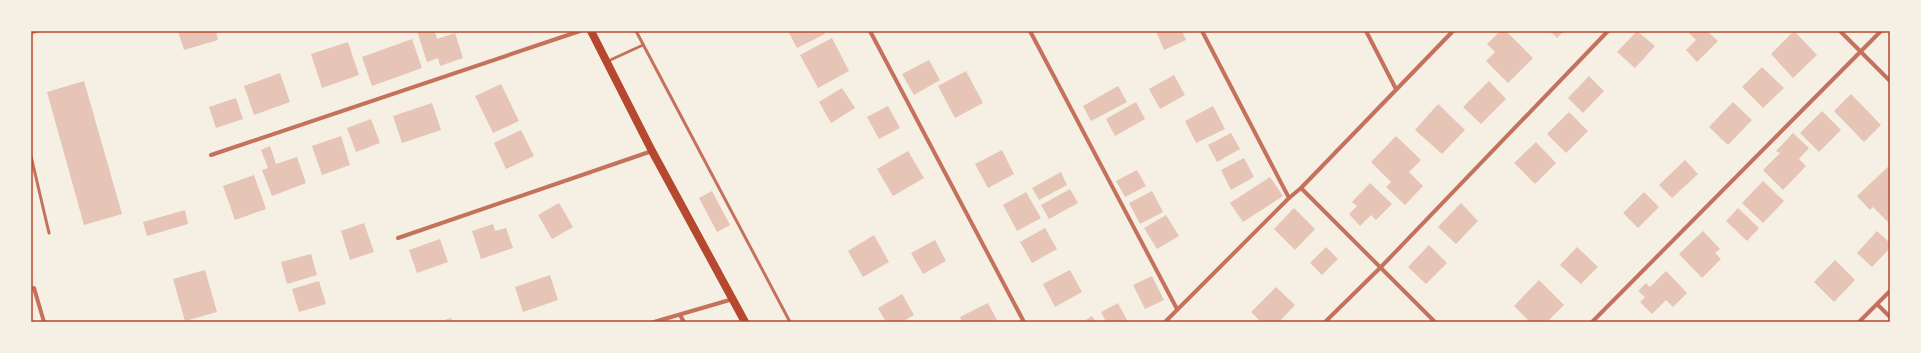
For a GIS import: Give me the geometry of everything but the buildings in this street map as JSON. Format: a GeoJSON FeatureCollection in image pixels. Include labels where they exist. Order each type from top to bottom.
{"type":"FeatureCollection","features":[{"type":"Feature","properties":{"kind":"main road"},"geometry":{"type":"LineString","coordinates":[[591,31],[652,151],[745,322]]}},
{"type":"Feature","properties":{"kind":"street"},"geometry":{"type":"LineString","coordinates":[[31,32],[36,31]]}},
{"type":"Feature","properties":{"kind":"street"},"geometry":{"type":"LineString","coordinates":[[211,155],[580,31]]}},
{"type":"Feature","properties":{"kind":"street"},"geometry":{"type":"LineString","coordinates":[[870,31],[1024,322]]}},
{"type":"Feature","properties":{"kind":"street"},"geometry":{"type":"LineString","coordinates":[[1030,31],[1177,310]]}},
{"type":"Feature","properties":{"kind":"street"},"geometry":{"type":"LineString","coordinates":[[1202,31],[1289,198]]}},
{"type":"Feature","properties":{"kind":"street"},"geometry":{"type":"LineString","coordinates":[[1366,31],[1396,89]]}},
{"type":"Feature","properties":{"kind":"street"},"geometry":{"type":"LineString","coordinates":[[1165,322],[1289,198],[1301,188],[1452,31]]}},
{"type":"Feature","properties":{"kind":"street"},"geometry":{"type":"LineString","coordinates":[[1326,322],[1608,31]]}},
{"type":"Feature","properties":{"kind":"street"},"geometry":{"type":"LineString","coordinates":[[1840,31],[1890,81]]}},
{"type":"Feature","properties":{"kind":"street"},"geometry":{"type":"LineString","coordinates":[[1592,322],[1881,31]]}},
{"type":"Feature","properties":{"kind":"street"},"geometry":{"type":"LineString","coordinates":[[398,238],[652,151]]}},
{"type":"Feature","properties":{"kind":"street"},"geometry":{"type":"LineString","coordinates":[[1301,188],[1435,322]]}},
{"type":"Feature","properties":{"kind":"street"},"geometry":{"type":"LineString","coordinates":[[32,288],[44,322]]}},
{"type":"Feature","properties":{"kind":"street"},"geometry":{"type":"LineString","coordinates":[[1859,322],[1890,291]]}},
{"type":"Feature","properties":{"kind":"street"},"geometry":{"type":"LineString","coordinates":[[654,322],[733,299]]}},
{"type":"Feature","properties":{"kind":"street"},"geometry":{"type":"LineString","coordinates":[[1877,304],[1890,317]]}},
{"type":"Feature","properties":{"kind":"street"},"geometry":{"type":"LineString","coordinates":[[680,315],[684,322]]}},
{"type":"Feature","properties":{"kind":"lane"},"geometry":{"type":"LineString","coordinates":[[636,31],[790,322]]}},
{"type":"Feature","properties":{"kind":"lane"},"geometry":{"type":"LineString","coordinates":[[606,62],[643,45]]}},
{"type":"Feature","properties":{"kind":"lane"},"geometry":{"type":"LineString","coordinates":[[31,156],[48,233]]}}]}
